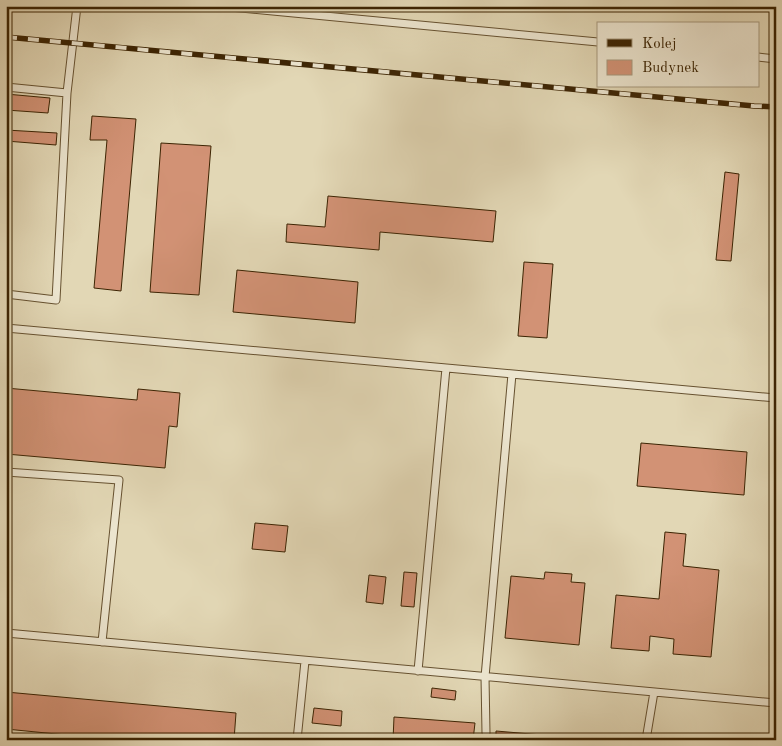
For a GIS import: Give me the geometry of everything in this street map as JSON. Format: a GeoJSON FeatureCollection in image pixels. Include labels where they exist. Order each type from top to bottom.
{"type":"FeatureCollection","features":[{"type":"Feature","properties":{"kind":"lane"},"geometry":{"type":"LineString","coordinates":[[6,294],[56,300],[67,93],[77,6]]}},
{"type":"Feature","properties":{"kind":"lane"},"geometry":{"type":"LineString","coordinates":[[220,6],[275,9],[597,42]]}},
{"type":"Feature","properties":{"kind":"lane"},"geometry":{"type":"LineString","coordinates":[[760,57],[776,58]]}},
{"type":"Feature","properties":{"kind":"lane"},"geometry":{"type":"LineString","coordinates":[[6,87],[67,93]]}},
{"type":"Feature","properties":{"kind":"lane"},"geometry":{"type":"LineString","coordinates":[[6,328],[776,398]]}},
{"type":"Feature","properties":{"kind":"lane"},"geometry":{"type":"LineString","coordinates":[[418,671],[446,368]]}},
{"type":"Feature","properties":{"kind":"lane"},"geometry":{"type":"LineString","coordinates":[[486,733],[485,677],[512,374]]}},
{"type":"Feature","properties":{"kind":"lane"},"geometry":{"type":"LineString","coordinates":[[6,472],[119,480],[102,642]]}},
{"type":"Feature","properties":{"kind":"lane"},"geometry":{"type":"LineString","coordinates":[[6,632],[776,703]]}},
{"type":"Feature","properties":{"kind":"lane"},"geometry":{"type":"LineString","coordinates":[[297,740],[305,661]]}},
{"type":"Feature","properties":{"kind":"lane"},"geometry":{"type":"LineString","coordinates":[[646,740],[654,692]]}},
{"type":"Feature","properties":{"kind":"building"},"geometry":{"type":"Polygon","coordinates":[[[6,94],[50,98],[48,113],[6,110],[6,94]]]}},
{"type":"Feature","properties":{"kind":"building"},"geometry":{"type":"Polygon","coordinates":[[[92,116],[136,119],[121,291],[94,288],[107,140],[90,140],[92,116]]]}},
{"type":"Feature","properties":{"kind":"building"},"geometry":{"type":"Polygon","coordinates":[[[6,130],[57,133],[56,145],[6,141],[6,130]]]}},
{"type":"Feature","properties":{"kind":"building"},"geometry":{"type":"Polygon","coordinates":[[[161,143],[211,146],[199,295],[150,292],[161,143]]]}},
{"type":"Feature","properties":{"kind":"building"},"geometry":{"type":"Polygon","coordinates":[[[725,172],[739,174],[731,261],[716,260],[725,172]]]}},
{"type":"Feature","properties":{"kind":"building"},"geometry":{"type":"Polygon","coordinates":[[[328,196],[496,211],[493,242],[380,232],[379,250],[286,242],[287,224],[325,227],[328,196]]]}},
{"type":"Feature","properties":{"kind":"building"},"geometry":{"type":"Polygon","coordinates":[[[524,262],[553,264],[547,338],[518,336],[524,262]]]}},
{"type":"Feature","properties":{"kind":"building"},"geometry":{"type":"Polygon","coordinates":[[[237,270],[358,282],[355,323],[233,312],[237,270]]]}},
{"type":"Feature","properties":{"kind":"building"},"geometry":{"type":"Polygon","coordinates":[[[6,388],[137,400],[138,389],[180,393],[177,427],[169,426],[165,468],[6,454],[6,388]]]}},
{"type":"Feature","properties":{"kind":"building"},"geometry":{"type":"Polygon","coordinates":[[[641,443],[747,452],[744,495],[637,486],[641,443]]]}},
{"type":"Feature","properties":{"kind":"building"},"geometry":{"type":"Polygon","coordinates":[[[255,523],[288,526],[285,552],[252,549],[255,523]]]}},
{"type":"Feature","properties":{"kind":"building"},"geometry":{"type":"Polygon","coordinates":[[[665,532],[686,534],[683,566],[719,570],[711,657],[673,654],[674,639],[650,636],[649,651],[611,648],[616,595],[659,599],[665,532]]]}},
{"type":"Feature","properties":{"kind":"building"},"geometry":{"type":"Polygon","coordinates":[[[404,572],[417,573],[414,607],[401,606],[404,572]]]}},
{"type":"Feature","properties":{"kind":"building"},"geometry":{"type":"Polygon","coordinates":[[[545,572],[572,574],[571,582],[585,583],[579,645],[505,638],[511,576],[544,579],[545,572]]]}},
{"type":"Feature","properties":{"kind":"building"},"geometry":{"type":"Polygon","coordinates":[[[369,575],[386,577],[383,604],[366,602],[369,575]]]}},
{"type":"Feature","properties":{"kind":"building"},"geometry":{"type":"Polygon","coordinates":[[[432,688],[456,691],[455,700],[431,697],[432,688]]]}},
{"type":"Feature","properties":{"kind":"building"},"geometry":{"type":"Polygon","coordinates":[[[6,692],[236,713],[234,740],[117,740],[6,729],[6,692]]]}},
{"type":"Feature","properties":{"kind":"building"},"geometry":{"type":"Polygon","coordinates":[[[314,708],[342,711],[341,726],[312,723],[314,708]]]}},
{"type":"Feature","properties":{"kind":"building"},"geometry":{"type":"Polygon","coordinates":[[[394,717],[475,723],[473,740],[393,740],[394,717]]]}},
{"type":"Feature","properties":{"kind":"building"},"geometry":{"type":"Polygon","coordinates":[[[496,731],[577,738],[576,740],[496,740],[496,731]]]}},
{"type":"Feature","properties":{"kind":"railway"},"geometry":{"type":"LineString","coordinates":[[6,37],[776,107]]}}]}
